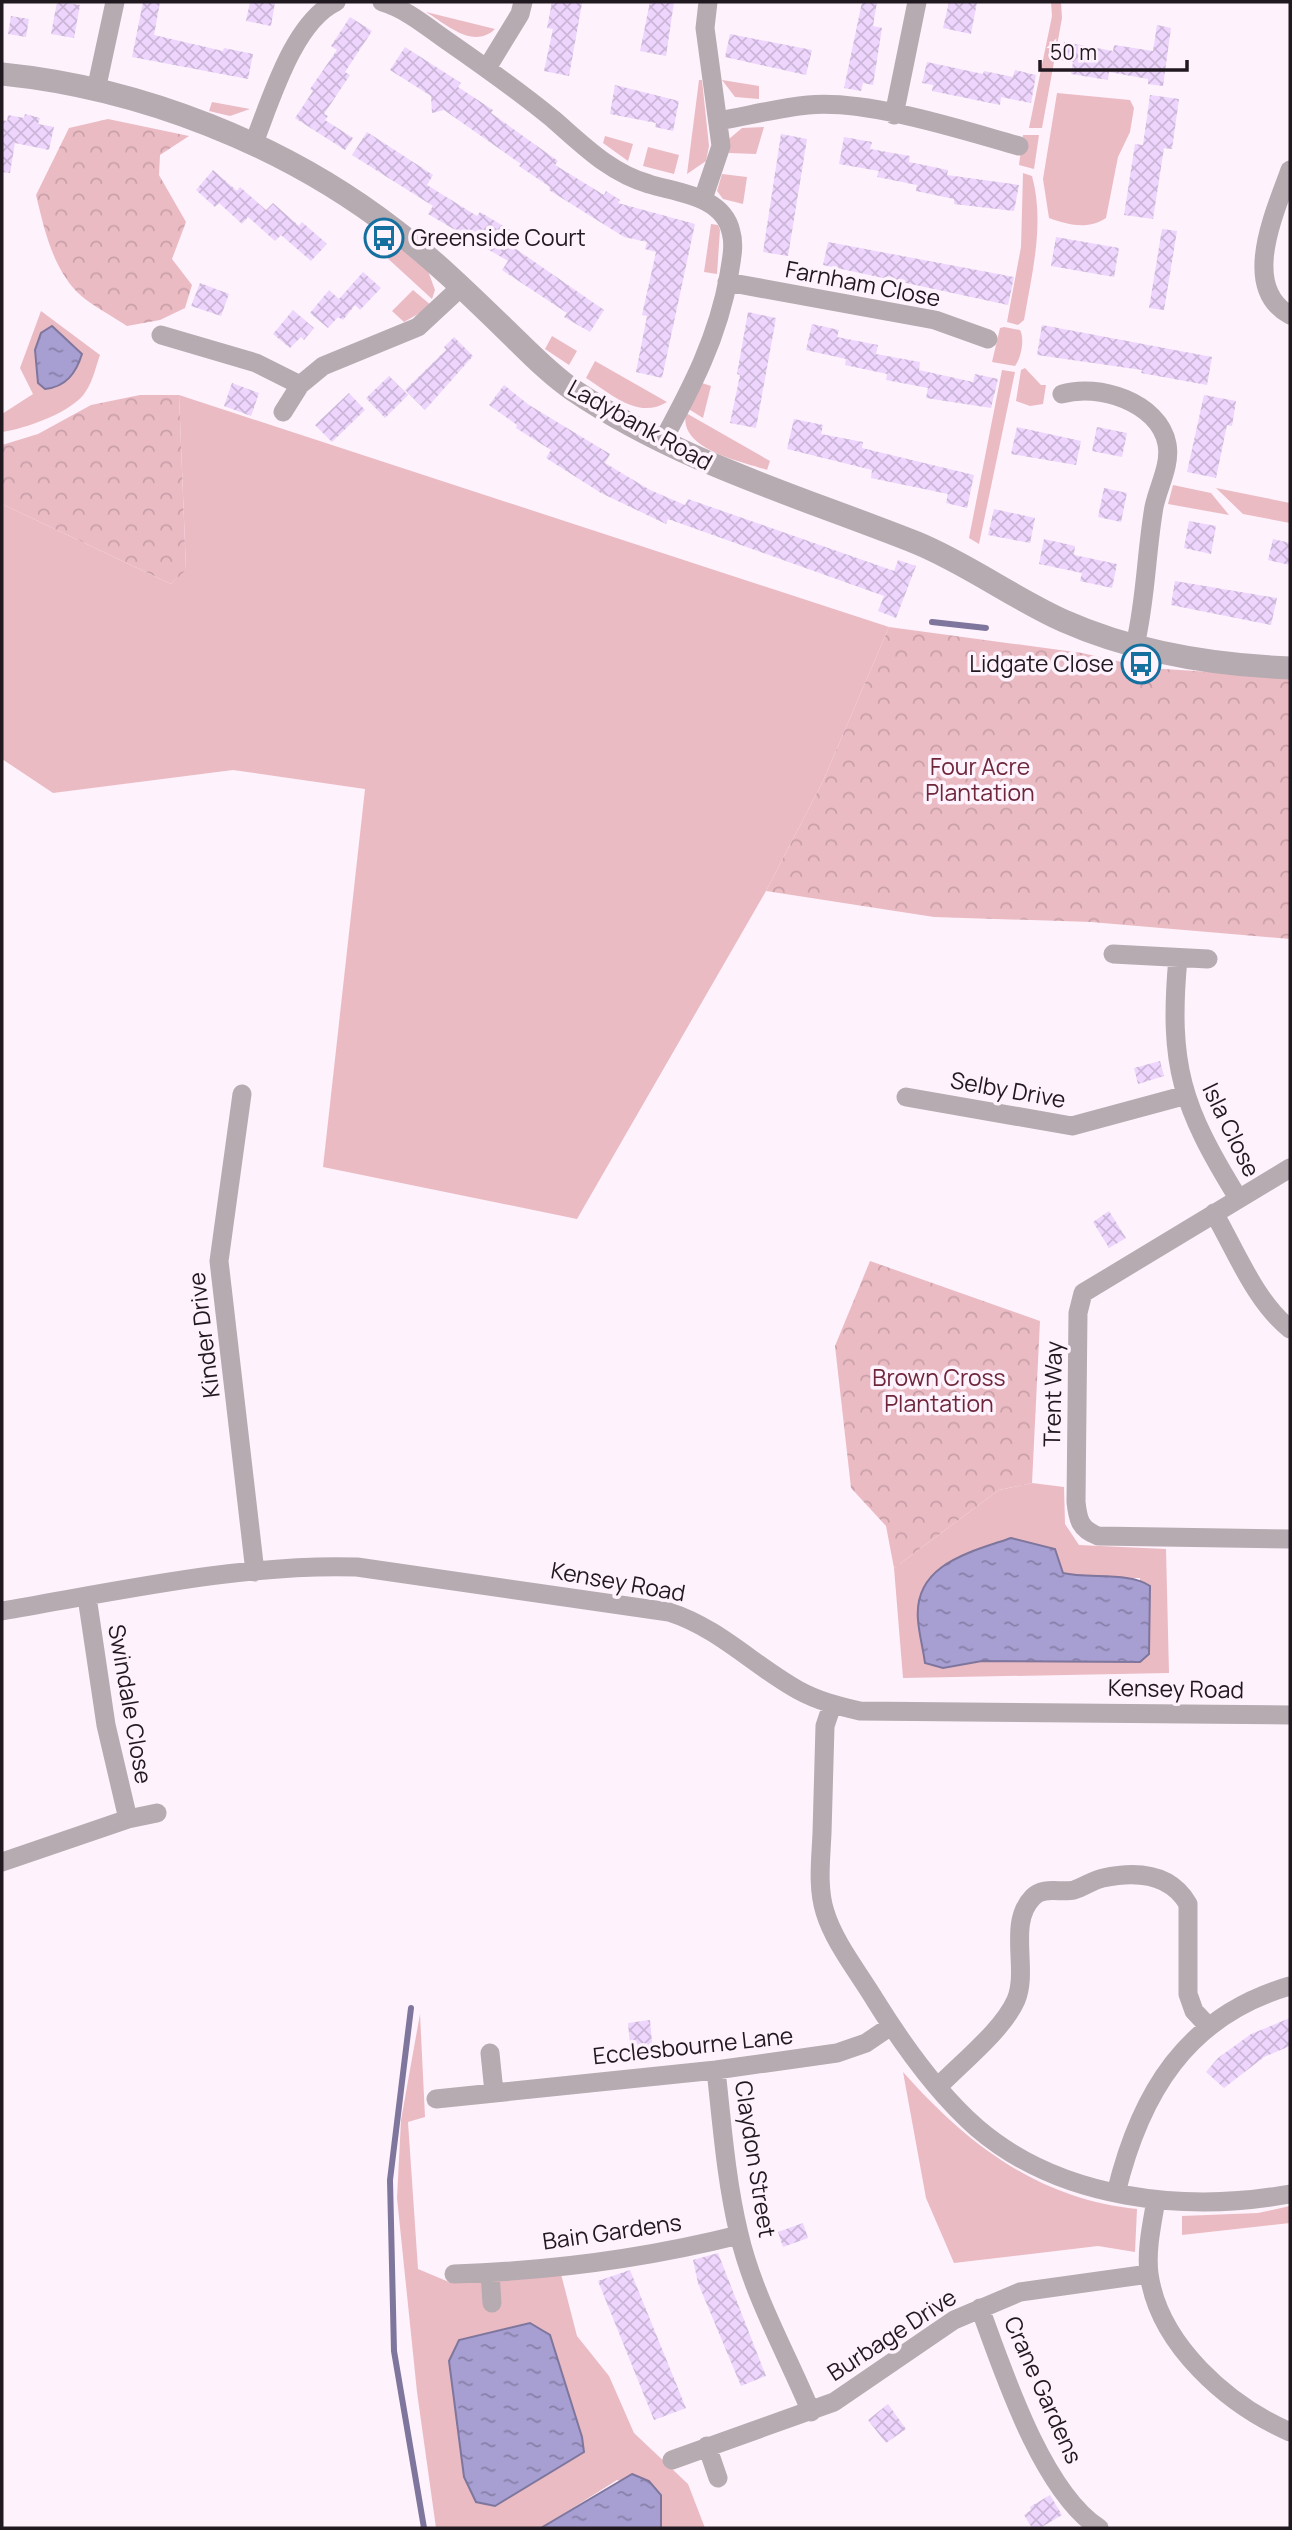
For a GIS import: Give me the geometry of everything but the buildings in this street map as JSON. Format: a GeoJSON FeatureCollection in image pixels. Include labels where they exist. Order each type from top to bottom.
{"type":"FeatureCollection","features":[{"type":"Feature","properties":{"kind":"street"},"geometry":{"type":"LineString","coordinates":[[96,90],[115,2]]}},
{"type":"Feature","properties":{"kind":"street"},"geometry":{"type":"LineString","coordinates":[[253,145],[304,33],[324,8],[336,2]]}},
{"type":"Feature","properties":{"kind":"street"},"geometry":{"type":"LineString","coordinates":[[382,2],[407,13],[487,68],[605,164],[647,184],[703,200],[721,213],[731,230],[732,255],[709,352],[662,442]]}},
{"type":"Feature","properties":{"kind":"street"},"geometry":{"type":"LineString","coordinates":[[487,68],[520,14],[523,2]]}},
{"type":"Feature","properties":{"kind":"street"},"geometry":{"type":"LineString","coordinates":[[703,200],[720,146],[705,29],[708,2]]}},
{"type":"Feature","properties":{"kind":"street"},"geometry":{"type":"LineString","coordinates":[[894,115],[917,2]]}},
{"type":"Feature","properties":{"kind":"street","name":"Ladybank Road"},"geometry":{"type":"LineString","coordinates":[[2,74],[96,90],[180,115],[253,145],[336,191],[394,229],[461,287],[551,374],[662,442],[740,478],[918,544],[1065,621],[1135,645],[1251,666],[1290,668]]}},
{"type":"Feature","properties":{"kind":"street"},"geometry":{"type":"LineString","coordinates":[[718,121],[809,105],[841,105],[962,128],[1019,146]]}},
{"type":"Feature","properties":{"kind":"street"},"geometry":{"type":"LineString","coordinates":[[1290,170],[1270,229],[1264,260],[1265,283],[1272,299],[1290,315]]}},
{"type":"Feature","properties":{"kind":"street","name":"Farnham Close"},"geometry":{"type":"LineString","coordinates":[[727,282],[935,320],[988,339]]}},
{"type":"Feature","properties":{"kind":"street"},"geometry":{"type":"LineString","coordinates":[[283,412],[300,384],[323,366],[418,327],[461,287]]}},
{"type":"Feature","properties":{"kind":"street"},"geometry":{"type":"LineString","coordinates":[[161,335],[256,363],[300,384]]}},
{"type":"Feature","properties":{"kind":"street"},"geometry":{"type":"LineString","coordinates":[[1062,394],[1079,389],[1124,398],[1152,418],[1167,444],[1168,454],[1154,507],[1135,645]]}},
{"type":"Feature","properties":{"kind":"street"},"geometry":{"type":"LineString","coordinates":[[1113,954],[1208,959]]}},
{"type":"Feature","properties":{"kind":"street","name":"Isla Close"},"geometry":{"type":"LineString","coordinates":[[1178,958],[1174,1028],[1184,1096],[1209,1152],[1238,1198]]}},
{"type":"Feature","properties":{"kind":"street","name":"Kinder Drive"},"geometry":{"type":"LineString","coordinates":[[242,1094],[219,1261],[255,1572]]}},
{"type":"Feature","properties":{"kind":"street","name":"Selby Drive"},"geometry":{"type":"LineString","coordinates":[[906,1097],[1072,1126],[1184,1096]]}},
{"type":"Feature","properties":{"kind":"street","name":"Trent Way"},"geometry":{"type":"LineString","coordinates":[[1290,1168],[1090,1287],[1080,1301],[1079,1522],[1085,1531],[1098,1536],[1290,1539]]}},
{"type":"Feature","properties":{"kind":"street"},"geometry":{"type":"LineString","coordinates":[[1214,1213],[1261,1297],[1274,1315],[1290,1329]]}},
{"type":"Feature","properties":{"kind":"street","name":"Kensey Road"},"geometry":{"type":"LineString","coordinates":[[2,1611],[255,1572],[320,1565],[357,1567],[669,1612],[713,1630],[787,1684],[832,1705],[860,1711],[1290,1715]]}},
{"type":"Feature","properties":{"kind":"street","name":"Swindale Close"},"geometry":{"type":"LineString","coordinates":[[87,1597],[106,1725],[128,1819]]}},
{"type":"Feature","properties":{"kind":"street"},"geometry":{"type":"LineString","coordinates":[[832,1705],[825,1726],[822,1896],[825,1913],[891,2026],[938,2087],[978,2129],[1022,2158],[1067,2179],[1116,2193],[1156,2200],[1217,2202],[1290,2194]]}},
{"type":"Feature","properties":{"kind":"street","name":"Swindale Close"},"geometry":{"type":"LineString","coordinates":[[2,1862],[128,1819],[158,1812]]}},
{"type":"Feature","properties":{"kind":"street"},"geometry":{"type":"LineString","coordinates":[[938,2087],[1005,2018],[1016,2001],[1021,1983],[1021,1924],[1033,1896],[1043,1891],[1073,1890],[1103,1878],[1153,1875],[1164,1879],[1181,1892],[1188,1904],[1188,1994],[1195,2011],[1209,2027]]}},
{"type":"Feature","properties":{"kind":"street"},"geometry":{"type":"LineString","coordinates":[[1116,2193],[1128,2146],[1155,2086],[1173,2062],[1209,2027],[1235,2009],[1290,1986]]}},
{"type":"Feature","properties":{"kind":"street","name":"Ecclesbourne Lane"},"geometry":{"type":"LineString","coordinates":[[436,2099],[716,2070],[837,2053],[866,2043],[891,2026]]}},
{"type":"Feature","properties":{"kind":"street"},"geometry":{"type":"LineString","coordinates":[[490,2053],[494,2092]]}},
{"type":"Feature","properties":{"kind":"street","name":"Claydon Street"},"geometry":{"type":"LineString","coordinates":[[716,2070],[739,2235],[751,2272],[811,2412]]}},
{"type":"Feature","properties":{"kind":"street"},"geometry":{"type":"LineString","coordinates":[[1156,2200],[1150,2239],[1149,2273],[1157,2303],[1176,2341],[1217,2384],[1250,2412],[1290,2432]]}},
{"type":"Feature","properties":{"kind":"street","name":"Bain Gardens"},"geometry":{"type":"LineString","coordinates":[[454,2274],[490,2273],[683,2249],[739,2235]]}},
{"type":"Feature","properties":{"kind":"street"},"geometry":{"type":"LineString","coordinates":[[490,2273],[492,2303]]}},
{"type":"Feature","properties":{"kind":"street","name":"Burbage Drive"},"geometry":{"type":"LineString","coordinates":[[672,2460],[811,2412],[847,2395],[935,2332],[980,2308],[1020,2292],[1149,2273]]}},
{"type":"Feature","properties":{"kind":"street","name":"Crane Gardens"},"geometry":{"type":"LineString","coordinates":[[980,2308],[1003,2372],[1035,2442],[1060,2488],[1092,2526]]}},
{"type":"Feature","properties":{"kind":"street"},"geometry":{"type":"LineString","coordinates":[[707,2446],[718,2478]]}},
{"type":"Feature","properties":{"kind":"green space"},"geometry":{"type":"Polygon","coordinates":[[[1051,2],[1061,2],[1062,18],[1042,128],[1029,128],[1052,16],[1051,2]]]}},
{"type":"Feature","properties":{"kind":"green space"},"geometry":{"type":"Polygon","coordinates":[[[426,12],[495,29],[487,35],[469,36],[426,12]]]}},
{"type":"Feature","properties":{"kind":"green space"},"geometry":{"type":"Polygon","coordinates":[[[699,80],[702,80],[709,146],[706,161],[687,174],[699,80]]]}},
{"type":"Feature","properties":{"kind":"green space"},"geometry":{"type":"Polygon","coordinates":[[[722,80],[759,86],[759,99],[735,97],[722,80]]]}},
{"type":"Feature","properties":{"kind":"green space"},"geometry":{"type":"Polygon","coordinates":[[[1057,93],[1130,100],[1134,108],[1130,132],[1118,157],[1106,218],[1093,224],[1071,224],[1049,218],[1043,179],[1057,93]]]}},
{"type":"Feature","properties":{"kind":"green space"},"geometry":{"type":"Polygon","coordinates":[[[212,102],[250,109],[230,116],[209,111],[212,102]]]}},
{"type":"Feature","properties":{"kind":"green space"},"geometry":{"type":"Polygon","coordinates":[[[108,119],[189,136],[160,155],[159,175],[186,222],[172,259],[192,285],[185,308],[160,320],[127,326],[88,301],[68,282],[50,246],[36,195],[69,128],[108,119]]]}},
{"type":"Feature","properties":{"kind":"green space"},"geometry":{"type":"Polygon","coordinates":[[[764,127],[756,154],[729,153],[729,139],[742,128],[764,127]]]}},
{"type":"Feature","properties":{"kind":"green space"},"geometry":{"type":"Polygon","coordinates":[[[1023,135],[1039,135],[1034,169],[1019,165],[1023,135]]]}},
{"type":"Feature","properties":{"kind":"green space"},"geometry":{"type":"Polygon","coordinates":[[[605,136],[633,144],[628,161],[603,143],[605,136]]]}},
{"type":"Feature","properties":{"kind":"green space"},"geometry":{"type":"Polygon","coordinates":[[[648,147],[679,155],[674,174],[643,166],[648,147]]]}},
{"type":"Feature","properties":{"kind":"green space"},"geometry":{"type":"Polygon","coordinates":[[[1023,173],[1032,176],[1036,194],[1037,230],[1024,320],[1018,325],[1007,322],[1021,247],[1023,173]]]}},
{"type":"Feature","properties":{"kind":"green space"},"geometry":{"type":"Polygon","coordinates":[[[722,174],[747,177],[743,204],[723,199],[717,191],[722,174]]]}},
{"type":"Feature","properties":{"kind":"green space"},"geometry":{"type":"Polygon","coordinates":[[[711,224],[718,225],[720,230],[717,274],[704,272],[711,224]]]}},
{"type":"Feature","properties":{"kind":"green space"},"geometry":{"type":"Polygon","coordinates":[[[384,231],[428,271],[435,290],[432,299],[372,244],[384,231]]]}},
{"type":"Feature","properties":{"kind":"green space"},"geometry":{"type":"Polygon","coordinates":[[[413,290],[432,306],[404,322],[392,311],[413,290]]]}},
{"type":"Feature","properties":{"kind":"green space"},"geometry":{"type":"Polygon","coordinates":[[[41,311],[100,355],[91,383],[80,399],[71,406],[35,423],[2,432],[2,414],[33,394],[20,368],[41,311]]]}},
{"type":"Feature","properties":{"kind":"green space"},"geometry":{"type":"Polygon","coordinates":[[[1000,328],[1020,330],[1022,348],[1015,366],[992,362],[1000,328]]]}},
{"type":"Feature","properties":{"kind":"green space"},"geometry":{"type":"Polygon","coordinates":[[[552,336],[577,351],[569,365],[545,349],[552,336]]]}},
{"type":"Feature","properties":{"kind":"green space"},"geometry":{"type":"Polygon","coordinates":[[[595,361],[667,402],[646,408],[625,403],[586,378],[595,361]]]}},
{"type":"Feature","properties":{"kind":"green space"},"geometry":{"type":"Polygon","coordinates":[[[1025,368],[1041,385],[1046,385],[1043,404],[1030,406],[1016,401],[1021,370],[1025,368]]]}},
{"type":"Feature","properties":{"kind":"green space"},"geometry":{"type":"Polygon","coordinates":[[[1002,370],[1015,372],[979,544],[969,538],[1002,370]]]}},
{"type":"Feature","properties":{"kind":"green space"},"geometry":{"type":"Polygon","coordinates":[[[699,382],[711,386],[703,418],[687,408],[699,382]]]}},
{"type":"Feature","properties":{"kind":"green space"},"geometry":{"type":"Polygon","coordinates":[[[140,395],[179,395],[186,570],[171,584],[2,504],[2,445],[38,434],[91,405],[140,395]]]}},
{"type":"Feature","properties":{"kind":"green space"},"geometry":{"type":"Polygon","coordinates":[[[179,395],[889,627],[823,781],[766,891],[577,1219],[323,1167],[365,789],[233,770],[53,793],[2,759],[2,504],[171,584],[186,569],[179,395]]]}},
{"type":"Feature","properties":{"kind":"green space"},"geometry":{"type":"Polygon","coordinates":[[[686,413],[770,461],[767,470],[728,458],[702,445],[686,426],[686,413]]]}},
{"type":"Feature","properties":{"kind":"green space"},"geometry":{"type":"Polygon","coordinates":[[[1173,485],[1211,493],[1229,515],[1168,504],[1173,485]]]}},
{"type":"Feature","properties":{"kind":"green space"},"geometry":{"type":"Polygon","coordinates":[[[1216,488],[1290,503],[1290,523],[1243,514],[1216,488]]]}},
{"type":"Feature","properties":{"kind":"green space","name":"Four Acre Plantation"},"geometry":{"type":"Polygon","coordinates":[[[889,627],[1082,653],[1148,668],[1290,677],[1290,939],[1091,922],[934,917],[766,891],[823,781],[889,627]]]}},
{"type":"Feature","properties":{"kind":"green space","name":"Brown Cross Plantation"},"geometry":{"type":"Polygon","coordinates":[[[870,1261],[1040,1321],[1032,1483],[999,1490],[894,1568],[886,1526],[851,1488],[835,1346],[870,1261]]]}},
{"type":"Feature","properties":{"kind":"green space"},"geometry":{"type":"Polygon","coordinates":[[[1032,1483],[1064,1487],[1065,1524],[1079,1545],[1166,1549],[1169,1673],[903,1678],[894,1568],[999,1490],[1032,1483]],[[1063,1573],[918,1618],[922,1637],[943,1668],[982,1661],[1140,1662],[1140,1578],[1083,1578],[1063,1573]]]}},
{"type":"Feature","properties":{"kind":"green space"},"geometry":{"type":"Polygon","coordinates":[[[420,2014],[425,2117],[408,2122],[418,2269],[449,2282],[561,2274],[577,2336],[609,2376],[634,2433],[688,2484],[705,2528],[661,2528],[661,2495],[617,2480],[541,2528],[436,2528],[417,2392],[397,2198],[401,2120],[420,2014]]]}},
{"type":"Feature","properties":{"kind":"green space"},"geometry":{"type":"Polygon","coordinates":[[[903,2072],[953,2122],[1007,2164],[1068,2194],[1137,2209],[1135,2252],[1098,2246],[954,2263],[926,2198],[903,2072]]]}},
{"type":"Feature","properties":{"kind":"green space"},"geometry":{"type":"Polygon","coordinates":[[[1290,2206],[1290,2223],[1182,2235],[1182,2216],[1258,2213],[1290,2206]]]}},
{"type":"Feature","properties":{"kind":"water"},"geometry":{"type":"Polygon","coordinates":[[[52,326],[82,354],[69,378],[59,385],[45,389],[38,383],[35,350],[41,333],[52,326]]]}},
{"type":"Feature","properties":{"kind":"water"},"geometry":{"type":"Polygon","coordinates":[[[1011,1538],[1055,1549],[1063,1573],[1121,1577],[1150,1586],[1149,1654],[1140,1662],[982,1661],[943,1668],[925,1663],[918,1620],[919,1601],[925,1586],[935,1573],[948,1563],[1011,1538]]]}},
{"type":"Feature","properties":{"kind":"water"},"geometry":{"type":"Polygon","coordinates":[[[530,2323],[550,2335],[582,2437],[584,2452],[495,2506],[476,2502],[464,2477],[449,2361],[459,2340],[530,2323]]]}},
{"type":"Feature","properties":{"kind":"water"},"geometry":{"type":"Polygon","coordinates":[[[632,2474],[649,2481],[661,2495],[661,2528],[541,2528],[632,2474]]]}},
{"type":"Feature","properties":{"kind":"waterway"},"geometry":{"type":"LineString","coordinates":[[932,622],[986,628]]}},
{"type":"Feature","properties":{"kind":"waterway"},"geometry":{"type":"LineString","coordinates":[[411,2008],[390,2180],[394,2351],[424,2528]]}},
{"type":"Feature","properties":{"kind":"place","name":"Greenside Court"},"geometry":{"type":"Point","coordinates":[384,238]}},
{"type":"Feature","properties":{"kind":"place","name":"Lidgate Close"},"geometry":{"type":"Point","coordinates":[1141,664]}}]}
